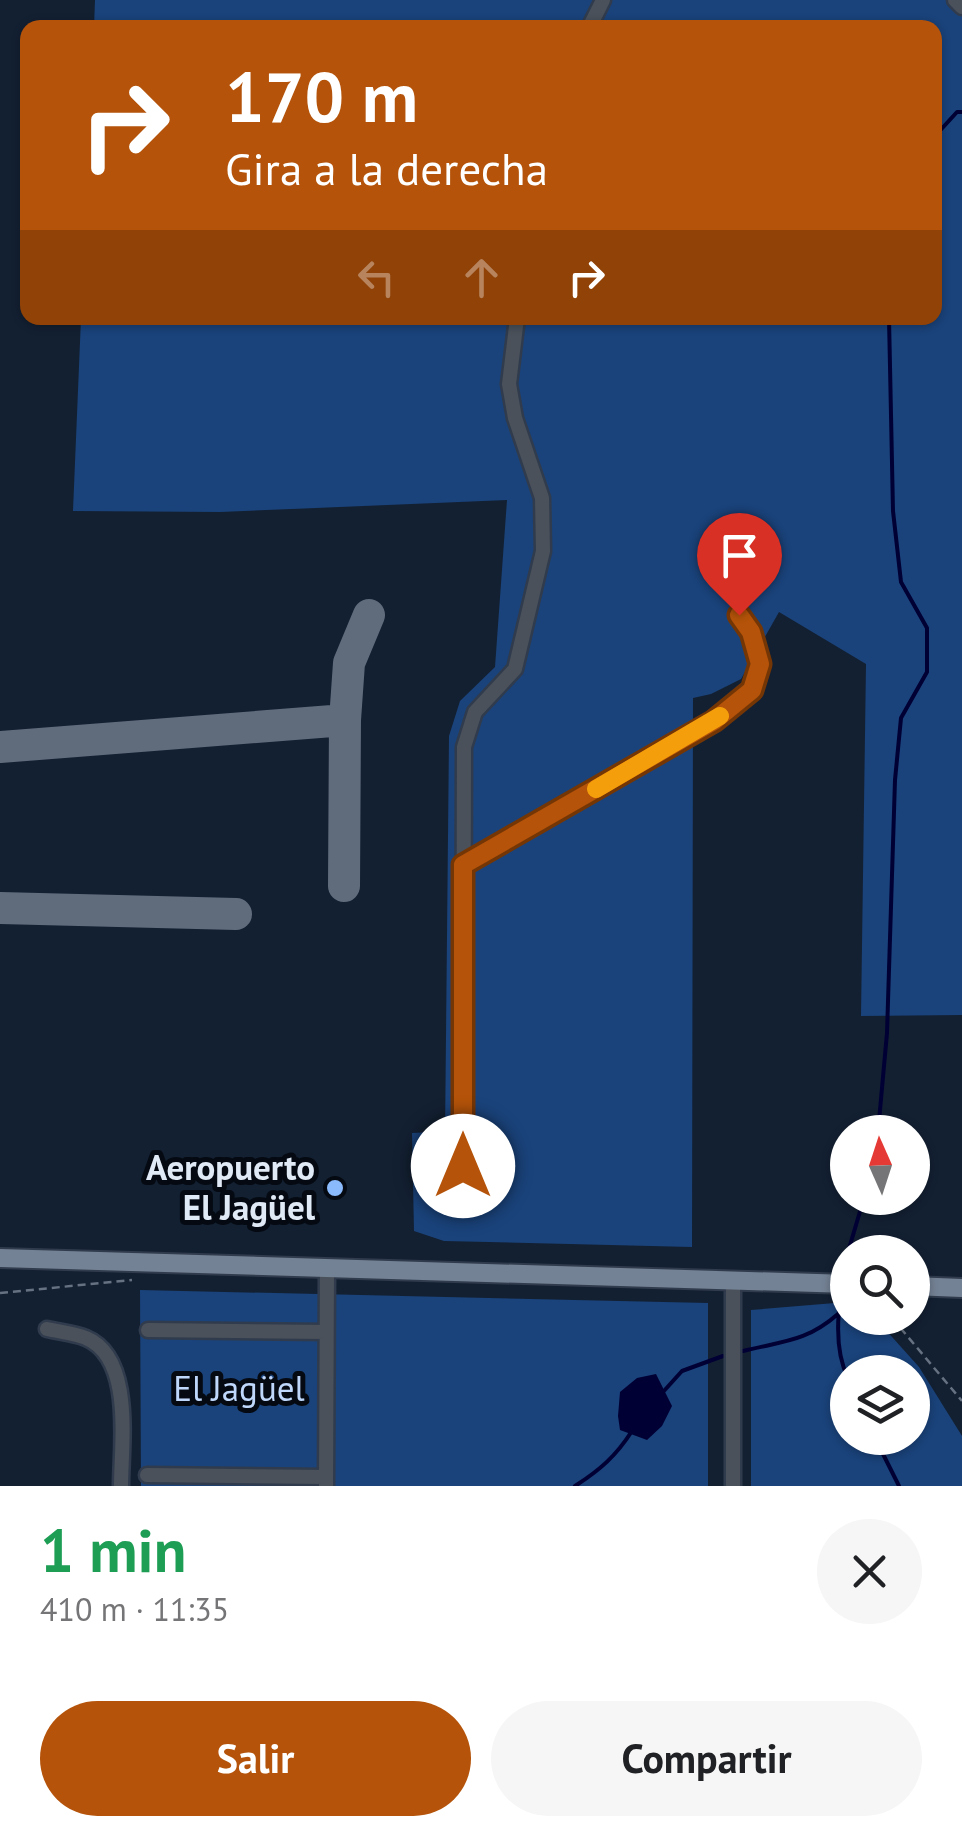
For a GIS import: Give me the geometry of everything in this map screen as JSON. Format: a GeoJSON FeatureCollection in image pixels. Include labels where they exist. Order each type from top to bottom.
{"type":"FeatureCollection","features":[{"type":"Feature","properties":{"kind":"main road"},"geometry":{"type":"LineString","coordinates":[[0,1258],[830,1284]]}},
{"type":"Feature","properties":{"kind":"main road"},"geometry":{"type":"LineString","coordinates":[[930,1287],[962,1288]]}},
{"type":"Feature","properties":{"kind":"street"},"geometry":{"type":"LineString","coordinates":[[955,0],[962,7]]}},
{"type":"Feature","properties":{"kind":"street"},"geometry":{"type":"LineString","coordinates":[[463,1166],[464,747],[475,712],[515,668],[543,551],[542,498],[515,418],[510,384],[516,325]]}},
{"type":"Feature","properties":{"kind":"street"},"geometry":{"type":"LineString","coordinates":[[463,865],[714,721],[752,690],[760,664],[751,632],[739,615]]}},
{"type":"Feature","properties":{"kind":"street"},"geometry":{"type":"LineString","coordinates":[[147,1475],[326,1482],[327,1269]]}},
{"type":"Feature","properties":{"kind":"street"},"geometry":{"type":"LineString","coordinates":[[733,1486],[734,1282]]}},
{"type":"Feature","properties":{"kind":"street"},"geometry":{"type":"LineString","coordinates":[[47,1329],[90,1339],[109,1359],[120,1382],[121,1486]]}},
{"type":"Feature","properties":{"kind":"street"},"geometry":{"type":"LineString","coordinates":[[148,1330],[326,1332]]}},
{"type":"Feature","properties":{"kind":"path"},"geometry":{"type":"LineString","coordinates":[[0,1292],[132,1280]]}},
{"type":"Feature","properties":{"kind":"path"},"geometry":{"type":"LineString","coordinates":[[907,1335],[962,1400]]}},
{"type":"Feature","properties":{"kind":"green space"},"geometry":{"type":"Polygon","coordinates":[[[95,0],[962,0],[962,1015],[861,1016],[866,664],[779,612],[741,679],[693,698],[692,1247],[444,1241],[414,1231],[412,1133],[445,1136],[449,736],[460,701],[495,667],[507,500],[220,512],[73,511],[81,325],[942,325],[942,20],[94,20],[95,0]]]}},
{"type":"Feature","properties":{"kind":"green space","name":"El Jagüel"},"geometry":{"type":"Polygon","coordinates":[[[140,1290],[708,1303],[708,1486],[141,1486],[140,1290]]]}},
{"type":"Feature","properties":{"kind":"green space"},"geometry":{"type":"Polygon","coordinates":[[[830,1303],[830,1335],[890,1335],[908,1355],[830,1355],[830,1455],[930,1455],[930,1385],[962,1436],[962,1486],[751,1486],[751,1310],[830,1303]]]}},
{"type":"Feature","properties":{"kind":"shaded area"},"geometry":{"type":"Polygon","coordinates":[[[656,1374],[672,1406],[662,1426],[647,1440],[620,1430],[620,1392],[637,1378],[656,1374]]]}},
{"type":"Feature","properties":{"kind":"waterway"},"geometry":{"type":"LineString","coordinates":[[942,128],[957,112],[962,112]]}},
{"type":"Feature","properties":{"kind":"waterway"},"geometry":{"type":"LineString","coordinates":[[880,1115],[887,1033],[895,780],[901,718],[927,672],[927,628],[901,582],[893,511],[889,325]]}},
{"type":"Feature","properties":{"kind":"waterway"},"geometry":{"type":"LineString","coordinates":[[853,1235],[859,1215]]}},
{"type":"Feature","properties":{"kind":"waterway"},"geometry":{"type":"LineString","coordinates":[[743,1351],[804,1335],[830,1320]]}},
{"type":"Feature","properties":{"kind":"waterway"},"geometry":{"type":"LineString","coordinates":[[838,1335],[841,1355]]}},
{"type":"Feature","properties":{"kind":"waterway"},"geometry":{"type":"LineString","coordinates":[[663,1392],[682,1371],[723,1356]]}},
{"type":"Feature","properties":{"kind":"waterway"},"geometry":{"type":"LineString","coordinates":[[575,1486],[607,1462],[632,1431]]}},
{"type":"Feature","properties":{"kind":"waterway"},"geometry":{"type":"LineString","coordinates":[[884,1455],[899,1486]]}},
{"type":"Feature","properties":{"kind":"taxiway"},"geometry":{"type":"LineString","coordinates":[[344,886],[349,663],[369,615]]}},
{"type":"Feature","properties":{"kind":"taxiway"},"geometry":{"type":"LineString","coordinates":[[0,747],[345,720]]}},
{"type":"Feature","properties":{"kind":"taxiway"},"geometry":{"type":"LineString","coordinates":[[0,908],[236,914]]}},
{"type":"Feature","properties":{"kind":"slow traffic"},"geometry":{"type":"LineString","coordinates":[[596,789],[720,716]]}},
{"type":"Feature","properties":{"kind":"place","name":"Aeropuerto El Jagüel"},"geometry":{"type":"Point","coordinates":[335,1188]}},
{"type":"Feature","properties":{"kind":"route"},"geometry":{"type":"LineString","coordinates":[[463,1166],[463,865],[714,721],[752,690],[760,664],[751,632],[739,615]]}}]}
